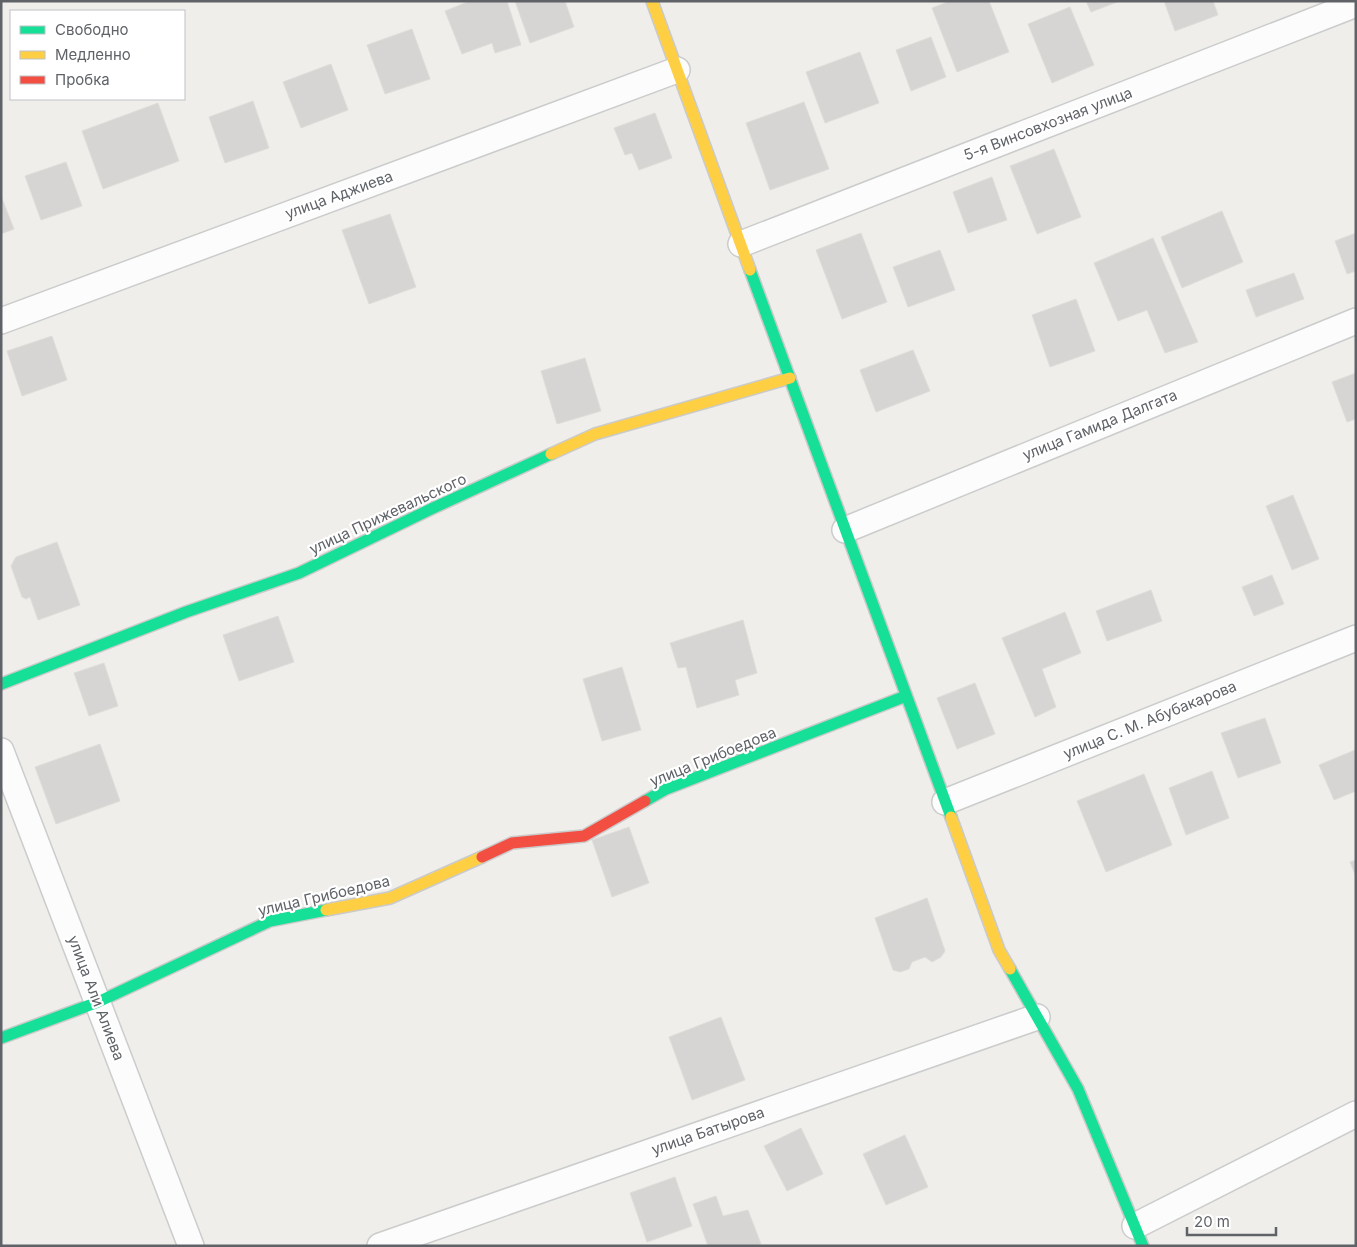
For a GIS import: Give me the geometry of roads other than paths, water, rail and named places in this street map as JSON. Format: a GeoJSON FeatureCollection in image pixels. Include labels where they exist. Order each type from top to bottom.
{"type":"FeatureCollection","features":[{"type":"Feature","properties":{"kind":"street"},"geometry":{"type":"LineString","coordinates":[[652,1],[999,950],[1078,1089],[1139,1236],[1356,1114]]}},
{"type":"Feature","properties":{"kind":"street","name":"5-я Винсовхозная улица"},"geometry":{"type":"LineString","coordinates":[[741,244],[1356,4]]}},
{"type":"Feature","properties":{"kind":"street","name":"улица Аджиева"},"geometry":{"type":"LineString","coordinates":[[1,321],[677,70]]}},
{"type":"Feature","properties":{"kind":"street","name":"улица Гамида Далгата"},"geometry":{"type":"LineString","coordinates":[[845,530],[1356,321]]}},
{"type":"Feature","properties":{"kind":"street","name":"улица Прижевальского"},"geometry":{"type":"LineString","coordinates":[[1,684],[186,612],[299,573],[431,509],[595,434],[790,378]]}},
{"type":"Feature","properties":{"kind":"street","name":"улица С. М. Абубакарова"},"geometry":{"type":"LineString","coordinates":[[945,802],[1356,638]]}},
{"type":"Feature","properties":{"kind":"street","name":"улица Грибоедова"},"geometry":{"type":"LineString","coordinates":[[1,1038],[98,1002],[270,921],[390,898],[512,843],[584,836],[666,789],[906,696]]}},
{"type":"Feature","properties":{"kind":"street","name":"улица Али Алиева"},"geometry":{"type":"LineString","coordinates":[[1,751],[191,1246]]}},
{"type":"Feature","properties":{"kind":"street","name":"улица Батырова"},"geometry":{"type":"LineString","coordinates":[[380,1246],[1037,1017]]}}]}
